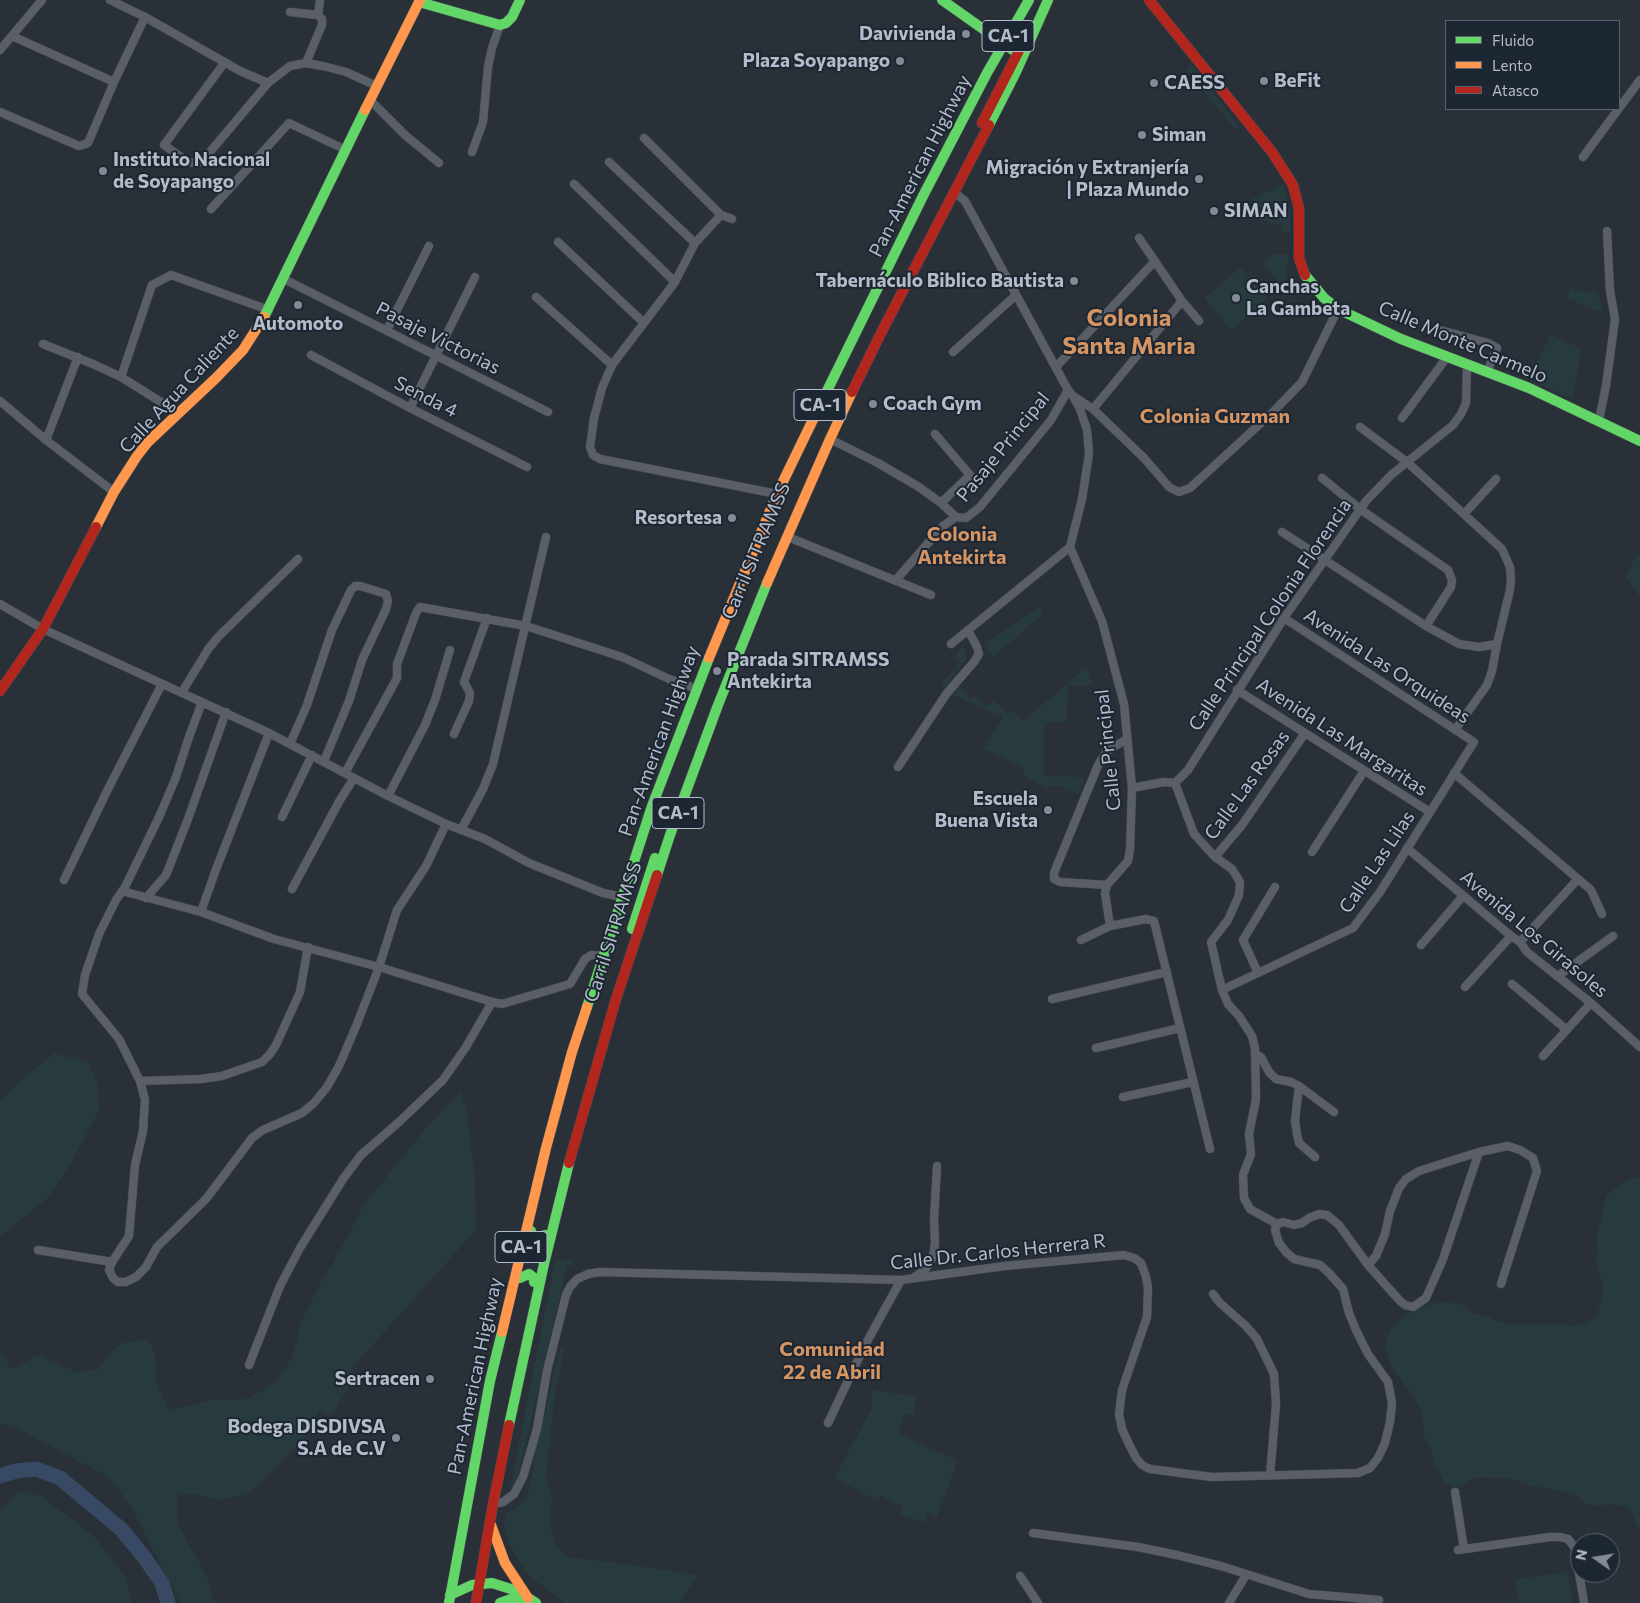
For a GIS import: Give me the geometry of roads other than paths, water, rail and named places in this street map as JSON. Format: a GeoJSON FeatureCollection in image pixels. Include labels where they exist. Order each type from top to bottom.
{"type":"FeatureCollection","features":[{"type":"Feature","properties":{"kind":"main road"},"geometry":{"type":"LineString","coordinates":[[419,1],[500,25],[506,23],[512,17],[520,0]]}},
{"type":"Feature","properties":{"kind":"main road"},"geometry":{"type":"LineString","coordinates":[[942,0],[1017,53]]}},
{"type":"Feature","properties":{"kind":"main road","name":"Pan-American Highway"},"geometry":{"type":"LineString","coordinates":[[453,1598],[483,1412],[508,1299],[572,1052],[652,806],[776,494],[922,196],[987,73],[1029,0]]}},
{"type":"Feature","properties":{"kind":"main road","name":"CA-1"},"geometry":{"type":"LineString","coordinates":[[476,1603],[476,1584],[517,1385],[571,1154],[616,999],[655,876],[716,711],[770,576],[830,439],[881,333],[1023,57],[1048,0]]}},
{"type":"Feature","properties":{"kind":"main road","name":"Calle Monte Carmelo"},"geometry":{"type":"LineString","coordinates":[[1149,0],[1272,152],[1285,171],[1293,185],[1299,208],[1299,258],[1310,282],[1324,298],[1338,309],[1401,339],[1530,388],[1640,441]]}},
{"type":"Feature","properties":{"kind":"main road","name":"Calle Agua Caliente"},"geometry":{"type":"LineString","coordinates":[[0,691],[43,629],[114,492],[137,456],[148,442],[243,350],[269,310],[419,1]]}},
{"type":"Feature","properties":{"kind":"main road","name":"Carril SITRAMSS"},"geometry":{"type":"LineString","coordinates":[[470,1603],[476,1584],[511,1380],[534,1282],[588,1074],[649,877],[716,692],[768,565],[822,445],[1017,53],[1042,11]]}},
{"type":"Feature","properties":{"kind":"main road","name":"Carril SITRAMSS"},"geometry":{"type":"LineString","coordinates":[[453,1598],[488,1413],[531,1231],[566,1094],[647,834],[692,711],[751,568],[807,441],[962,132],[984,87],[987,73]]}},
{"type":"Feature","properties":{"kind":"main road"},"geometry":{"type":"LineString","coordinates":[[531,1231],[531,1235],[536,1240],[540,1240],[546,1235]]}},
{"type":"Feature","properties":{"kind":"main road"},"geometry":{"type":"LineString","coordinates":[[520,1278],[528,1274],[534,1278],[534,1282]]}},
{"type":"Feature","properties":{"kind":"main road"},"geometry":{"type":"LineString","coordinates":[[490,1522],[505,1563],[532,1600]]}},
{"type":"Feature","properties":{"kind":"main road"},"geometry":{"type":"LineString","coordinates":[[453,1598],[476,1584],[492,1583],[516,1591],[532,1600]]}},
{"type":"Feature","properties":{"kind":"main road"},"geometry":{"type":"LineString","coordinates":[[500,1603],[511,1599],[532,1600]]}},
{"type":"Feature","properties":{"kind":"street"},"geometry":{"type":"LineString","coordinates":[[0,50],[42,0]]}},
{"type":"Feature","properties":{"kind":"street"},"geometry":{"type":"LineString","coordinates":[[110,0],[268,83]]}},
{"type":"Feature","properties":{"kind":"street"},"geometry":{"type":"LineString","coordinates":[[318,15],[320,0]]}},
{"type":"Feature","properties":{"kind":"street"},"geometry":{"type":"LineString","coordinates":[[290,12],[318,15],[322,19],[322,25],[306,63]]}},
{"type":"Feature","properties":{"kind":"street"},"geometry":{"type":"LineString","coordinates":[[0,112],[79,146],[88,143],[145,17]]}},
{"type":"Feature","properties":{"kind":"street"},"geometry":{"type":"LineString","coordinates":[[472,152],[483,122],[488,67],[500,25]]}},
{"type":"Feature","properties":{"kind":"street"},"geometry":{"type":"LineString","coordinates":[[12,36],[114,82]]}},
{"type":"Feature","properties":{"kind":"street"},"geometry":{"type":"LineString","coordinates":[[225,62],[164,145],[188,162],[201,162],[268,83],[290,66],[306,63],[346,72],[377,86]]}},
{"type":"Feature","properties":{"kind":"street"},"geometry":{"type":"LineString","coordinates":[[1620,107],[1640,80]]}},
{"type":"Feature","properties":{"kind":"street"},"geometry":{"type":"LineString","coordinates":[[369,102],[439,163]]}},
{"type":"Feature","properties":{"kind":"street"},"geometry":{"type":"LineString","coordinates":[[1583,157],[1618,110]]}},
{"type":"Feature","properties":{"kind":"street"},"geometry":{"type":"LineString","coordinates":[[211,209],[289,123],[346,150]]}},
{"type":"Feature","properties":{"kind":"street"},"geometry":{"type":"LineString","coordinates":[[644,138],[721,215],[732,219]]}},
{"type":"Feature","properties":{"kind":"street"},"geometry":{"type":"LineString","coordinates":[[609,162],[695,243]]}},
{"type":"Feature","properties":{"kind":"street"},"geometry":{"type":"LineString","coordinates":[[574,184],[675,282]]}},
{"type":"Feature","properties":{"kind":"street"},"geometry":{"type":"LineString","coordinates":[[951,644],[1070,547],[1082,499],[1089,454],[1087,430],[1080,409],[964,201],[954,192]]}},
{"type":"Feature","properties":{"kind":"street"},"geometry":{"type":"LineString","coordinates":[[721,215],[695,243],[675,282],[612,365],[602,388],[594,418],[590,446],[593,455],[600,459],[776,494]]}},
{"type":"Feature","properties":{"kind":"street"},"geometry":{"type":"LineString","coordinates":[[1599,420],[1606,386],[1615,319],[1610,291],[1607,231]]}},
{"type":"Feature","properties":{"kind":"street"},"geometry":{"type":"LineString","coordinates":[[1139,238],[1182,301],[1199,321]]}},
{"type":"Feature","properties":{"kind":"street"},"geometry":{"type":"LineString","coordinates":[[558,242],[644,323]]}},
{"type":"Feature","properties":{"kind":"street"},"geometry":{"type":"LineString","coordinates":[[387,330],[429,246]]}},
{"type":"Feature","properties":{"kind":"street"},"geometry":{"type":"LineString","coordinates":[[1056,367],[1155,262]]}},
{"type":"Feature","properties":{"kind":"street"},"geometry":{"type":"LineString","coordinates":[[122,377],[152,286],[171,275],[269,310]]}},
{"type":"Feature","properties":{"kind":"street"},"geometry":{"type":"LineString","coordinates":[[410,408],[475,277]]}},
{"type":"Feature","properties":{"kind":"street","name":"Pasaje Victorias"},"geometry":{"type":"LineString","coordinates":[[284,279],[548,412]]}},
{"type":"Feature","properties":{"kind":"street"},"geometry":{"type":"LineString","coordinates":[[953,352],[1016,296]]}},
{"type":"Feature","properties":{"kind":"street"},"geometry":{"type":"LineString","coordinates":[[536,297],[612,365]]}},
{"type":"Feature","properties":{"kind":"street"},"geometry":{"type":"LineString","coordinates":[[1094,409],[1182,301]]}},
{"type":"Feature","properties":{"kind":"street"},"geometry":{"type":"LineString","coordinates":[[1070,393],[1094,409],[1144,458],[1169,487],[1179,492],[1190,488],[1273,412],[1302,382],[1338,309]]}},
{"type":"Feature","properties":{"kind":"street"},"geometry":{"type":"LineString","coordinates":[[1440,330],[1488,343],[1497,348],[1487,372]]}},
{"type":"Feature","properties":{"kind":"street"},"geometry":{"type":"LineString","coordinates":[[43,344],[122,377],[169,407],[177,415]]}},
{"type":"Feature","properties":{"kind":"street","name":"Senda 4"},"geometry":{"type":"LineString","coordinates":[[311,355],[527,467]]}},
{"type":"Feature","properties":{"kind":"street"},"geometry":{"type":"LineString","coordinates":[[46,440],[78,357]]}},
{"type":"Feature","properties":{"kind":"street"},"geometry":{"type":"LineString","coordinates":[[1402,418],[1447,357]]}},
{"type":"Feature","properties":{"kind":"street","name":"Calle Principal Colonia Florencia"},"geometry":{"type":"LineString","coordinates":[[1175,783],[1188,770],[1284,618],[1366,500],[1391,475],[1453,425],[1461,414],[1466,403],[1467,365]]}},
{"type":"Feature","properties":{"kind":"street","name":"Pasaje Principal"},"geometry":{"type":"LineString","coordinates":[[830,439],[919,486],[942,503],[956,517],[966,518],[980,507],[1051,420],[1070,393]]}},
{"type":"Feature","properties":{"kind":"street"},"geometry":{"type":"LineString","coordinates":[[0,401],[46,440],[114,492]]}},
{"type":"Feature","properties":{"kind":"street"},"geometry":{"type":"LineString","coordinates":[[1360,427],[1407,462],[1502,549],[1510,567],[1510,590],[1492,671],[1487,685],[1455,730]]}},
{"type":"Feature","properties":{"kind":"street"},"geometry":{"type":"LineString","coordinates":[[935,434],[970,475],[942,503]]}},
{"type":"Feature","properties":{"kind":"street"},"geometry":{"type":"LineString","coordinates":[[1322,478],[1360,509],[1448,570],[1451,574],[1451,587],[1426,626]]}},
{"type":"Feature","properties":{"kind":"street"},"geometry":{"type":"LineString","coordinates":[[1464,514],[1496,479]]}},
{"type":"Feature","properties":{"kind":"street"},"geometry":{"type":"LineString","coordinates":[[896,580],[943,526],[956,517]]}},
{"type":"Feature","properties":{"kind":"street"},"geometry":{"type":"LineString","coordinates":[[1282,532],[1426,626],[1459,644],[1479,647],[1497,644]]}},
{"type":"Feature","properties":{"kind":"street"},"geometry":{"type":"LineString","coordinates":[[460,830],[483,789],[493,764],[546,537]]}},
{"type":"Feature","properties":{"kind":"street"},"geometry":{"type":"LineString","coordinates":[[788,537],[931,595]]}},
{"type":"Feature","properties":{"kind":"street","name":"Calle Principal"},"geometry":{"type":"LineString","coordinates":[[1070,547],[1102,621],[1124,704],[1132,788],[1130,849],[1128,861],[1107,885]]}},
{"type":"Feature","properties":{"kind":"street"},"geometry":{"type":"LineString","coordinates":[[182,692],[209,648],[219,636],[298,560]]}},
{"type":"Feature","properties":{"kind":"street"},"geometry":{"type":"LineString","coordinates":[[290,744],[307,705],[332,630],[351,590],[355,586],[360,586],[386,594],[388,601],[386,609],[362,660],[349,702],[324,762]]}},
{"type":"Feature","properties":{"kind":"street"},"geometry":{"type":"LineString","coordinates":[[0,604],[43,629],[226,712],[446,824],[485,839],[529,862],[603,893],[622,897]]}},
{"type":"Feature","properties":{"kind":"street"},"geometry":{"type":"LineString","coordinates":[[345,773],[397,678],[397,664],[418,608],[423,606],[526,626],[622,657],[669,679],[697,689]]}},
{"type":"Feature","properties":{"kind":"street"},"geometry":{"type":"LineString","coordinates":[[454,734],[469,701],[470,693],[464,682],[487,618]]}},
{"type":"Feature","properties":{"kind":"street","name":"Avenida Las Orquideas"},"geometry":{"type":"LineString","coordinates":[[1284,618],[1474,742]]}},
{"type":"Feature","properties":{"kind":"street"},"geometry":{"type":"LineString","coordinates":[[898,767],[947,693],[974,662],[978,654],[978,647],[968,630]]}},
{"type":"Feature","properties":{"kind":"street"},"geometry":{"type":"LineString","coordinates":[[388,796],[425,725],[435,700],[450,650]]}},
{"type":"Feature","properties":{"kind":"street"},"geometry":{"type":"LineString","coordinates":[[64,880],[162,684]]}},
{"type":"Feature","properties":{"kind":"street","name":"Avenida Las Margaritas"},"geometry":{"type":"LineString","coordinates":[[1237,690],[1430,812]]}},
{"type":"Feature","properties":{"kind":"street"},"geometry":{"type":"LineString","coordinates":[[202,702],[188,737],[176,777],[160,815],[99,934],[88,966],[82,994],[119,1039],[140,1081],[145,1100],[143,1131],[136,1165],[129,1236],[109,1270],[113,1278],[118,1282],[126,1282],[136,1277],[146,1267],[157,1247],[206,1199],[252,1138],[263,1130],[302,1113],[314,1103],[327,1087],[339,1066],[379,967],[397,910],[426,866],[446,824]]}},
{"type":"Feature","properties":{"kind":"street"},"geometry":{"type":"LineString","coordinates":[[146,898],[166,875],[226,712]]}},
{"type":"Feature","properties":{"kind":"street"},"geometry":{"type":"LineString","coordinates":[[201,912],[269,733]]}},
{"type":"Feature","properties":{"kind":"street","name":"Calle Las Rosas"},"geometry":{"type":"LineString","coordinates":[[1215,857],[1242,825],[1305,733]]}},
{"type":"Feature","properties":{"kind":"street"},"geometry":{"type":"LineString","coordinates":[[1110,926],[1105,893],[1107,885],[1060,882],[1054,879],[1054,873],[1098,765],[1107,751],[1127,739]]}},
{"type":"Feature","properties":{"kind":"street","name":"Calle Las Lilas"},"geometry":{"type":"LineString","coordinates":[[1222,990],[1353,928],[1380,892],[1474,742]]}},
{"type":"Feature","properties":{"kind":"street"},"geometry":{"type":"LineString","coordinates":[[282,816],[312,755]]}},
{"type":"Feature","properties":{"kind":"street"},"geometry":{"type":"LineString","coordinates":[[1312,852],[1364,771]]}},
{"type":"Feature","properties":{"kind":"street"},"geometry":{"type":"LineString","coordinates":[[1454,774],[1591,890],[1602,914]]}},
{"type":"Feature","properties":{"kind":"street"},"geometry":{"type":"LineString","coordinates":[[292,889],[354,778]]}},
{"type":"Feature","properties":{"kind":"street"},"geometry":{"type":"LineString","coordinates":[[1132,788],[1164,782],[1175,783],[1194,834],[1215,857],[1232,869],[1240,882],[1239,895],[1228,920],[1211,942],[1222,990],[1228,1004],[1239,1016],[1252,1036],[1256,1054],[1256,1099],[1249,1134],[1251,1154],[1243,1175],[1244,1198],[1250,1209],[1277,1224],[1283,1222],[1294,1225],[1319,1214],[1327,1215],[1339,1225],[1368,1264],[1400,1301],[1412,1307],[1426,1298],[1443,1259],[1479,1152]]}},
{"type":"Feature","properties":{"kind":"street","name":"Avenida Los Girasoles"},"geometry":{"type":"LineString","coordinates":[[1407,848],[1520,942],[1526,952],[1591,1003],[1640,1047]]}},
{"type":"Feature","properties":{"kind":"street"},"geometry":{"type":"LineString","coordinates":[[1520,942],[1578,879]]}},
{"type":"Feature","properties":{"kind":"street"},"geometry":{"type":"LineString","coordinates":[[1258,973],[1243,940],[1275,887]]}},
{"type":"Feature","properties":{"kind":"street"},"geometry":{"type":"LineString","coordinates":[[122,890],[201,912],[274,939],[379,967],[502,1004],[570,984],[586,959],[591,955],[603,956]]}},
{"type":"Feature","properties":{"kind":"street"},"geometry":{"type":"LineString","coordinates":[[1421,945],[1463,896]]}},
{"type":"Feature","properties":{"kind":"street"},"geometry":{"type":"LineString","coordinates":[[1081,940],[1110,926],[1146,918],[1154,921],[1210,1149]]}},
{"type":"Feature","properties":{"kind":"street"},"geometry":{"type":"LineString","coordinates":[[1465,987],[1511,936]]}},
{"type":"Feature","properties":{"kind":"street"},"geometry":{"type":"LineString","coordinates":[[1558,976],[1613,936]]}},
{"type":"Feature","properties":{"kind":"street"},"geometry":{"type":"LineString","coordinates":[[140,1081],[200,1079],[222,1076],[262,1062],[276,1045],[300,992],[308,947]]}},
{"type":"Feature","properties":{"kind":"street"},"geometry":{"type":"LineString","coordinates":[[1052,999],[1166,972]]}},
{"type":"Feature","properties":{"kind":"street"},"geometry":{"type":"LineString","coordinates":[[1512,984],[1567,1030]]}},
{"type":"Feature","properties":{"kind":"street"},"geometry":{"type":"LineString","coordinates":[[249,1365],[280,1286],[300,1248],[343,1179],[360,1154],[443,1080],[466,1047],[492,1002]]}},
{"type":"Feature","properties":{"kind":"street"},"geometry":{"type":"LineString","coordinates":[[1543,1056],[1591,1003]]}},
{"type":"Feature","properties":{"kind":"street"},"geometry":{"type":"LineString","coordinates":[[1096,1048],[1180,1028]]}},
{"type":"Feature","properties":{"kind":"street"},"geometry":{"type":"LineString","coordinates":[[1256,1054],[1261,1057],[1269,1072],[1276,1079],[1285,1080],[1298,1086],[1334,1112]]}},
{"type":"Feature","properties":{"kind":"street"},"geometry":{"type":"LineString","coordinates":[[1123,1097],[1193,1082]]}},
{"type":"Feature","properties":{"kind":"street"},"geometry":{"type":"LineString","coordinates":[[1298,1086],[1295,1121],[1299,1143],[1315,1157]]}},
{"type":"Feature","properties":{"kind":"street"},"geometry":{"type":"LineString","coordinates":[[1368,1264],[1376,1256],[1386,1234],[1390,1211],[1406,1179],[1419,1171],[1479,1152],[1508,1146],[1520,1150],[1533,1158],[1537,1171],[1501,1284]]}},
{"type":"Feature","properties":{"kind":"street"},"geometry":{"type":"LineString","coordinates":[[911,1279],[925,1270],[933,1257],[937,1166]]}},
{"type":"Feature","properties":{"kind":"street","name":"Calle Dr. Carlos Herrera R"},"geometry":{"type":"LineString","coordinates":[[493,1504],[503,1502],[514,1494],[523,1477],[537,1429],[546,1371],[566,1295],[570,1287],[578,1279],[588,1274],[600,1272],[901,1280],[1005,1266],[1124,1255],[1134,1258],[1141,1263],[1146,1277],[1149,1297],[1147,1317],[1122,1390],[1119,1414],[1122,1429],[1136,1458],[1142,1464],[1150,1469],[1170,1473],[1212,1477],[1358,1473],[1370,1468],[1378,1458],[1385,1443],[1392,1403],[1388,1382],[1368,1354],[1356,1330],[1348,1313],[1343,1289],[1320,1265],[1294,1259],[1286,1252],[1279,1242],[1275,1230],[1277,1224]]}},
{"type":"Feature","properties":{"kind":"street"},"geometry":{"type":"LineString","coordinates":[[38,1250],[112,1262]]}},
{"type":"Feature","properties":{"kind":"street"},"geometry":{"type":"LineString","coordinates":[[828,1424],[864,1347],[901,1280]]}},
{"type":"Feature","properties":{"kind":"street"},"geometry":{"type":"LineString","coordinates":[[1213,1294],[1257,1339],[1274,1374],[1276,1404],[1270,1476]]}},
{"type":"Feature","properties":{"kind":"street"},"geometry":{"type":"LineString","coordinates":[[1455,1492],[1461,1550],[1550,1537],[1568,1539],[1576,1548],[1584,1603]]}},
{"type":"Feature","properties":{"kind":"street"},"geometry":{"type":"LineString","coordinates":[[1033,1533],[1160,1551],[1202,1561],[1309,1594],[1379,1600]]}},
{"type":"Feature","properties":{"kind":"street"},"geometry":{"type":"LineString","coordinates":[[1229,1603],[1246,1575]]}},
{"type":"Feature","properties":{"kind":"street"},"geometry":{"type":"LineString","coordinates":[[1020,1576],[1038,1603]]}},
{"type":"Feature","properties":{"kind":"waterway"},"geometry":{"type":"LineString","coordinates":[[0,1476],[16,1471],[36,1469],[60,1478],[121,1529],[162,1583],[168,1603]]}},
{"type":"Feature","properties":{"kind":"place","name":"Davivienda"},"geometry":{"type":"Point","coordinates":[966,34]}},
{"type":"Feature","properties":{"kind":"place","name":"Plaza Soyapango"},"geometry":{"type":"Point","coordinates":[900,61]}},
{"type":"Feature","properties":{"kind":"place","name":"BeFit"},"geometry":{"type":"Point","coordinates":[1264,81]}},
{"type":"Feature","properties":{"kind":"place","name":"CAESS"},"geometry":{"type":"Point","coordinates":[1154,83]}},
{"type":"Feature","properties":{"kind":"place","name":"Siman"},"geometry":{"type":"Point","coordinates":[1142,135]}},
{"type":"Feature","properties":{"kind":"place","name":"Instituto Nacional de Soyapango"},"geometry":{"type":"Point","coordinates":[103,171]}},
{"type":"Feature","properties":{"kind":"place","name":"Migración y Extranjería | Plaza Mundo"},"geometry":{"type":"Point","coordinates":[1199,179]}},
{"type":"Feature","properties":{"kind":"place","name":"SIMAN"},"geometry":{"type":"Point","coordinates":[1214,211]}},
{"type":"Feature","properties":{"kind":"place","name":"Tabernáculo Biblico Bautista"},"geometry":{"type":"Point","coordinates":[1074,281]}},
{"type":"Feature","properties":{"kind":"place","name":"Canchas La Gambeta"},"geometry":{"type":"Point","coordinates":[1236,298]}},
{"type":"Feature","properties":{"kind":"place","name":"Automoto"},"geometry":{"type":"Point","coordinates":[298,305]}},
{"type":"Feature","properties":{"kind":"place","name":"Coach Gym"},"geometry":{"type":"Point","coordinates":[873,404]}},
{"type":"Feature","properties":{"kind":"place","name":"Resortesa"},"geometry":{"type":"Point","coordinates":[732,518]}},
{"type":"Feature","properties":{"kind":"place","name":"Parada SITRAMSS Antekirta"},"geometry":{"type":"Point","coordinates":[717,671]}},
{"type":"Feature","properties":{"kind":"place","name":"Escuela Buena Vista"},"geometry":{"type":"Point","coordinates":[1048,810]}},
{"type":"Feature","properties":{"kind":"place","name":"Sertracen"},"geometry":{"type":"Point","coordinates":[430,1379]}},
{"type":"Feature","properties":{"kind":"place","name":"Bodega DISDIVSA S.A de C.V"},"geometry":{"type":"Point","coordinates":[396,1438]}},
{"type":"Feature","properties":{"kind":"district","name":"Colonia Santa Maria"},"geometry":{"type":"Point","coordinates":[1129,332]}},
{"type":"Feature","properties":{"kind":"district","name":"Colonia Guzman"},"geometry":{"type":"Point","coordinates":[1215,416]}},
{"type":"Feature","properties":{"kind":"district","name":"Colonia Antekirta"},"geometry":{"type":"Point","coordinates":[962,546]}},
{"type":"Feature","properties":{"kind":"district","name":"Comunidad 22 de Abril"},"geometry":{"type":"Point","coordinates":[832,1360]}}]}
